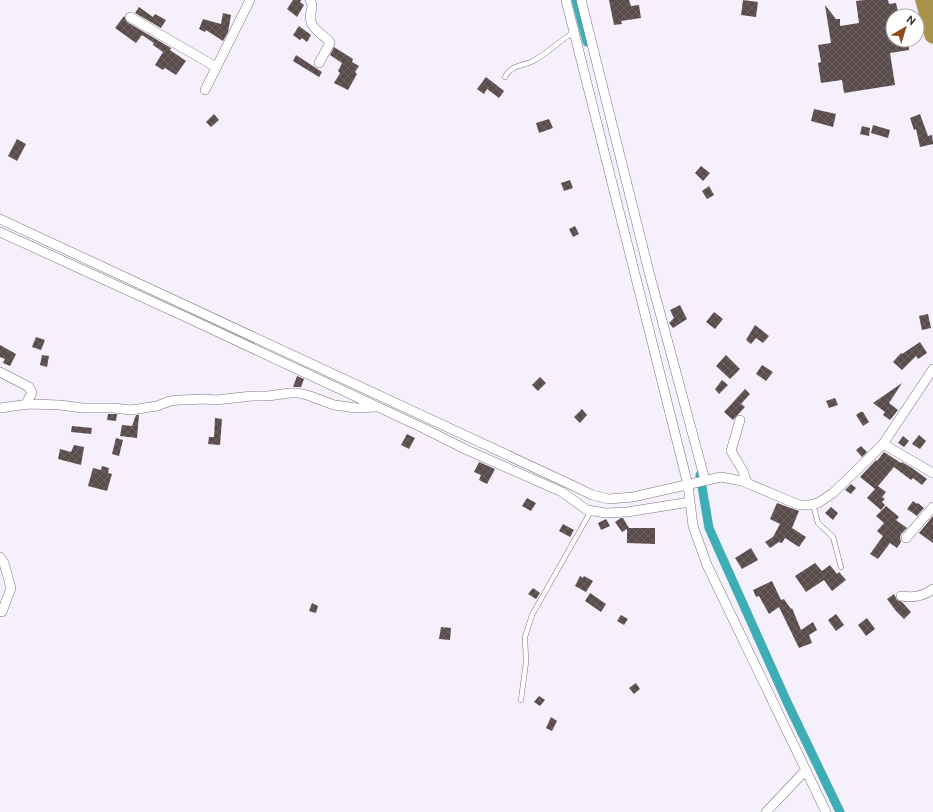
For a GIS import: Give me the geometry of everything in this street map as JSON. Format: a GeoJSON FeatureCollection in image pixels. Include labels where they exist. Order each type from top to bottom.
{"type":"FeatureCollection","features":[{"type":"Feature","properties":{"kind":"highway"},"geometry":{"type":"LineString","coordinates":[[924,0],[933,35]]}},
{"type":"Feature","properties":{"kind":"street"},"geometry":{"type":"LineString","coordinates":[[205,90],[250,0]]}},
{"type":"Feature","properties":{"kind":"street"},"geometry":{"type":"LineString","coordinates":[[310,0],[312,6],[310,20],[313,27],[330,41],[319,63]]}},
{"type":"Feature","properties":{"kind":"street"},"geometry":{"type":"LineString","coordinates":[[566,0],[696,483]]}},
{"type":"Feature","properties":{"kind":"street"},"geometry":{"type":"LineString","coordinates":[[581,0],[639,234],[696,483],[690,502],[693,526],[707,565],[826,812]]}},
{"type":"Feature","properties":{"kind":"street"},"geometry":{"type":"LineString","coordinates":[[130,17],[216,67]]}},
{"type":"Feature","properties":{"kind":"street"},"geometry":{"type":"LineString","coordinates":[[0,219],[592,495],[609,499],[633,497],[722,477],[747,483],[799,505],[813,504],[832,493],[883,444],[933,369]]}},
{"type":"Feature","properties":{"kind":"street"},"geometry":{"type":"LineString","coordinates":[[0,232],[92,273],[467,450],[562,492],[591,511],[606,513],[627,512],[690,502]]}},
{"type":"Feature","properties":{"kind":"street"},"geometry":{"type":"LineString","coordinates":[[0,372],[29,387],[32,393],[25,405]]}},
{"type":"Feature","properties":{"kind":"street"},"geometry":{"type":"LineString","coordinates":[[0,408],[25,405],[60,405],[131,410],[157,406],[170,401],[198,399],[216,400],[290,393],[299,393],[310,396],[334,405],[356,408],[376,407]]}},
{"type":"Feature","properties":{"kind":"street"},"geometry":{"type":"LineString","coordinates":[[740,420],[731,451],[743,471],[747,483]]}},
{"type":"Feature","properties":{"kind":"street"},"geometry":{"type":"LineString","coordinates":[[883,444],[933,473]]}},
{"type":"Feature","properties":{"kind":"street"},"geometry":{"type":"LineString","coordinates":[[906,538],[933,507]]}},
{"type":"Feature","properties":{"kind":"street"},"geometry":{"type":"LineString","coordinates":[[0,557],[4,562],[11,588],[2,612]]}},
{"type":"Feature","properties":{"kind":"street"},"geometry":{"type":"LineString","coordinates":[[902,596],[913,598],[933,589]]}},
{"type":"Feature","properties":{"kind":"street"},"geometry":{"type":"LineString","coordinates":[[766,812],[806,770]]}},
{"type":"Feature","properties":{"kind":"lane"},"geometry":{"type":"LineString","coordinates":[[505,77],[513,68],[542,56],[562,39],[574,32]]}},
{"type":"Feature","properties":{"kind":"lane"},"geometry":{"type":"LineString","coordinates":[[813,504],[818,523],[833,537],[841,567]]}},
{"type":"Feature","properties":{"kind":"lane"},"geometry":{"type":"LineString","coordinates":[[521,700],[526,662],[525,637],[532,615],[591,511]]}},
{"type":"Feature","properties":{"kind":"building"},"geometry":{"type":"Polygon","coordinates":[[[293,0],[301,0],[300,2],[304,5],[297,17],[287,9],[293,0]]]}},
{"type":"Feature","properties":{"kind":"building"},"geometry":{"type":"Polygon","coordinates":[[[609,0],[629,0],[631,6],[639,5],[641,18],[621,21],[622,24],[614,25],[609,0]]]}},
{"type":"Feature","properties":{"kind":"building"},"geometry":{"type":"Polygon","coordinates":[[[743,0],[758,2],[756,17],[741,15],[743,0]]]}},
{"type":"Feature","properties":{"kind":"building"},"geometry":{"type":"Polygon","coordinates":[[[888,0],[889,4],[896,3],[897,8],[885,8],[885,48],[909,48],[909,50],[890,53],[895,85],[844,93],[842,80],[821,83],[818,63],[821,62],[818,45],[831,43],[825,5],[836,19],[840,19],[840,26],[859,23],[856,1],[888,0]]]}},
{"type":"Feature","properties":{"kind":"building"},"geometry":{"type":"Polygon","coordinates":[[[139,7],[153,17],[155,14],[166,20],[161,28],[135,13],[139,7]]]}},
{"type":"Feature","properties":{"kind":"building"},"geometry":{"type":"Polygon","coordinates":[[[223,13],[231,15],[228,32],[223,41],[206,30],[205,32],[199,29],[203,19],[221,24],[223,13]]]}},
{"type":"Feature","properties":{"kind":"building"},"geometry":{"type":"Polygon","coordinates":[[[124,16],[127,22],[171,48],[170,50],[186,61],[176,75],[165,68],[163,70],[155,65],[163,52],[153,45],[154,43],[142,35],[136,43],[115,28],[124,16]]]}},
{"type":"Feature","properties":{"kind":"building"},"geometry":{"type":"Polygon","coordinates":[[[299,26],[311,35],[307,42],[302,38],[300,40],[293,35],[299,26]]]}},
{"type":"Feature","properties":{"kind":"building"},"geometry":{"type":"Polygon","coordinates":[[[334,47],[353,59],[352,62],[359,66],[355,72],[357,74],[348,90],[334,83],[340,73],[338,71],[342,63],[330,55],[334,47]]]}},
{"type":"Feature","properties":{"kind":"building"},"geometry":{"type":"Polygon","coordinates":[[[296,55],[322,72],[319,77],[293,61],[296,55]]]}},
{"type":"Feature","properties":{"kind":"building"},"geometry":{"type":"Polygon","coordinates":[[[486,77],[504,91],[499,98],[487,89],[484,94],[477,89],[486,77]]]}},
{"type":"Feature","properties":{"kind":"building"},"geometry":{"type":"Polygon","coordinates":[[[814,109],[836,114],[833,127],[811,121],[814,109]]]}},
{"type":"Feature","properties":{"kind":"building"},"geometry":{"type":"Polygon","coordinates":[[[214,114],[219,120],[211,127],[206,122],[214,114]]]}},
{"type":"Feature","properties":{"kind":"building"},"geometry":{"type":"Polygon","coordinates":[[[920,114],[928,136],[932,135],[933,144],[920,147],[916,129],[914,130],[910,118],[920,114]]]}},
{"type":"Feature","properties":{"kind":"building"},"geometry":{"type":"Polygon","coordinates":[[[549,119],[553,128],[539,133],[536,123],[549,119]]]}},
{"type":"Feature","properties":{"kind":"building"},"geometry":{"type":"Polygon","coordinates":[[[873,125],[890,130],[888,138],[871,133],[873,125]]]}},
{"type":"Feature","properties":{"kind":"building"},"geometry":{"type":"Polygon","coordinates":[[[862,126],[870,128],[869,136],[860,134],[862,126]]]}},
{"type":"Feature","properties":{"kind":"building"},"geometry":{"type":"Polygon","coordinates":[[[17,139],[26,144],[17,161],[8,156],[17,139]]]}},
{"type":"Feature","properties":{"kind":"building"},"geometry":{"type":"Polygon","coordinates":[[[701,166],[710,173],[703,181],[695,173],[701,166]]]}},
{"type":"Feature","properties":{"kind":"building"},"geometry":{"type":"Polygon","coordinates":[[[570,180],[573,188],[564,191],[561,183],[570,180]]]}},
{"type":"Feature","properties":{"kind":"building"},"geometry":{"type":"Polygon","coordinates":[[[709,186],[714,195],[707,199],[702,191],[709,186]]]}},
{"type":"Feature","properties":{"kind":"building"},"geometry":{"type":"Polygon","coordinates":[[[575,226],[579,234],[573,237],[569,229],[575,226]]]}},
{"type":"Feature","properties":{"kind":"building"},"geometry":{"type":"Polygon","coordinates":[[[680,305],[687,319],[673,328],[669,323],[674,318],[670,310],[680,305]]]}},
{"type":"Feature","properties":{"kind":"building"},"geometry":{"type":"Polygon","coordinates":[[[714,312],[723,319],[715,329],[706,322],[714,312]]]}},
{"type":"Feature","properties":{"kind":"building"},"geometry":{"type":"Polygon","coordinates":[[[928,314],[931,328],[922,330],[919,316],[928,314]]]}},
{"type":"Feature","properties":{"kind":"building"},"geometry":{"type":"Polygon","coordinates":[[[755,325],[769,336],[763,343],[756,338],[751,344],[746,340],[755,325]]]}},
{"type":"Feature","properties":{"kind":"building"},"geometry":{"type":"Polygon","coordinates":[[[36,337],[45,340],[41,350],[32,347],[36,337]]]}},
{"type":"Feature","properties":{"kind":"building"},"geometry":{"type":"Polygon","coordinates":[[[920,342],[927,353],[918,359],[916,356],[902,370],[893,362],[901,353],[902,354],[920,342]]]}},
{"type":"Feature","properties":{"kind":"building"},"geometry":{"type":"Polygon","coordinates":[[[0,345],[16,354],[10,366],[3,363],[5,359],[0,357],[0,345]]]}},
{"type":"Feature","properties":{"kind":"building"},"geometry":{"type":"Polygon","coordinates":[[[42,355],[49,356],[47,367],[40,365],[42,355]]]}},
{"type":"Feature","properties":{"kind":"building"},"geometry":{"type":"Polygon","coordinates":[[[726,355],[740,369],[730,379],[716,366],[726,355]]]}},
{"type":"Feature","properties":{"kind":"building"},"geometry":{"type":"Polygon","coordinates":[[[762,365],[773,372],[766,381],[756,374],[762,365]]]}},
{"type":"Feature","properties":{"kind":"building"},"geometry":{"type":"Polygon","coordinates":[[[297,376],[304,379],[301,387],[293,387],[297,376]]]}},
{"type":"Feature","properties":{"kind":"building"},"geometry":{"type":"Polygon","coordinates":[[[540,377],[546,383],[538,391],[532,385],[540,377]]]}},
{"type":"Feature","properties":{"kind":"building"},"geometry":{"type":"Polygon","coordinates":[[[722,380],[728,385],[719,394],[715,389],[722,380]]]}},
{"type":"Feature","properties":{"kind":"building"},"geometry":{"type":"Polygon","coordinates":[[[902,383],[889,403],[898,410],[890,420],[883,415],[885,412],[873,403],[902,383]]]}},
{"type":"Feature","properties":{"kind":"building"},"geometry":{"type":"Polygon","coordinates":[[[745,389],[750,394],[741,404],[745,407],[733,420],[724,412],[745,389]]]}},
{"type":"Feature","properties":{"kind":"building"},"geometry":{"type":"Polygon","coordinates":[[[835,398],[838,405],[829,408],[826,401],[835,398]]]}},
{"type":"Feature","properties":{"kind":"building"},"geometry":{"type":"Polygon","coordinates":[[[582,409],[587,415],[580,423],[574,417],[582,409]]]}},
{"type":"Feature","properties":{"kind":"building"},"geometry":{"type":"Polygon","coordinates":[[[863,412],[869,422],[863,426],[856,415],[863,412]]]}},
{"type":"Feature","properties":{"kind":"building"},"geometry":{"type":"Polygon","coordinates":[[[108,414],[117,414],[116,421],[107,420],[108,414]]]}},
{"type":"Feature","properties":{"kind":"building"},"geometry":{"type":"Polygon","coordinates":[[[136,415],[139,415],[137,438],[120,436],[122,425],[132,426],[136,415]]]}},
{"type":"Feature","properties":{"kind":"building"},"geometry":{"type":"Polygon","coordinates":[[[215,418],[222,419],[220,445],[208,444],[209,437],[214,437],[215,418]]]}},
{"type":"Feature","properties":{"kind":"building"},"geometry":{"type":"Polygon","coordinates":[[[72,426],[92,428],[91,434],[71,432],[72,426]]]}},
{"type":"Feature","properties":{"kind":"building"},"geometry":{"type":"Polygon","coordinates":[[[407,434],[415,438],[409,449],[401,445],[407,434]]]}},
{"type":"Feature","properties":{"kind":"building"},"geometry":{"type":"Polygon","coordinates":[[[919,435],[926,441],[920,449],[912,444],[919,435]]]}},
{"type":"Feature","properties":{"kind":"building"},"geometry":{"type":"Polygon","coordinates":[[[903,436],[909,441],[904,447],[898,443],[903,436]]]}},
{"type":"Feature","properties":{"kind":"building"},"geometry":{"type":"Polygon","coordinates":[[[116,438],[123,440],[119,456],[112,454],[116,438]]]}},
{"type":"Feature","properties":{"kind":"building"},"geometry":{"type":"Polygon","coordinates":[[[74,445],[84,447],[81,465],[58,459],[60,449],[71,452],[74,445]]]}},
{"type":"Feature","properties":{"kind":"building"},"geometry":{"type":"Polygon","coordinates":[[[861,446],[867,452],[862,457],[856,450],[861,446]]]}},
{"type":"Feature","properties":{"kind":"building"},"geometry":{"type":"Polygon","coordinates":[[[884,452],[912,468],[927,479],[922,485],[913,478],[911,480],[894,467],[878,486],[886,492],[882,497],[885,499],[882,502],[885,505],[881,510],[867,498],[875,489],[860,477],[884,452]]]}},
{"type":"Feature","properties":{"kind":"building"},"geometry":{"type":"Polygon","coordinates":[[[479,462],[495,469],[487,484],[479,480],[481,475],[474,472],[479,462]]]}},
{"type":"Feature","properties":{"kind":"building"},"geometry":{"type":"Polygon","coordinates":[[[102,466],[109,468],[108,473],[112,474],[107,491],[88,486],[93,468],[101,470],[102,466]]]}},
{"type":"Feature","properties":{"kind":"building"},"geometry":{"type":"Polygon","coordinates":[[[851,484],[856,488],[851,494],[845,490],[851,484]]]}},
{"type":"Feature","properties":{"kind":"building"},"geometry":{"type":"Polygon","coordinates":[[[527,498],[536,503],[531,511],[522,506],[527,498]]]}},
{"type":"Feature","properties":{"kind":"building"},"geometry":{"type":"Polygon","coordinates":[[[913,501],[924,508],[917,516],[907,509],[913,501]]]}},
{"type":"Feature","properties":{"kind":"building"},"geometry":{"type":"Polygon","coordinates":[[[777,503],[799,511],[792,528],[806,537],[799,547],[785,538],[782,543],[779,542],[770,548],[765,542],[773,537],[780,524],[770,519],[777,503]]]}},
{"type":"Feature","properties":{"kind":"building"},"geometry":{"type":"Polygon","coordinates":[[[886,506],[899,517],[896,520],[907,528],[901,534],[901,542],[897,548],[890,543],[878,559],[870,554],[883,536],[877,531],[884,523],[876,516],[886,506]]]}},
{"type":"Feature","properties":{"kind":"building"},"geometry":{"type":"Polygon","coordinates":[[[831,507],[838,513],[833,520],[825,513],[831,507]]]}},
{"type":"Feature","properties":{"kind":"building"},"geometry":{"type":"Polygon","coordinates":[[[933,516],[933,543],[919,533],[933,516]]]}},
{"type":"Feature","properties":{"kind":"building"},"geometry":{"type":"Polygon","coordinates":[[[623,518],[629,528],[655,528],[655,544],[627,543],[627,529],[622,532],[615,522],[623,518]]]}},
{"type":"Feature","properties":{"kind":"building"},"geometry":{"type":"Polygon","coordinates":[[[606,519],[610,526],[601,530],[598,523],[606,519]]]}},
{"type":"Feature","properties":{"kind":"building"},"geometry":{"type":"Polygon","coordinates":[[[563,524],[574,530],[570,537],[559,531],[563,524]]]}},
{"type":"Feature","properties":{"kind":"building"},"geometry":{"type":"Polygon","coordinates":[[[751,548],[758,560],[742,569],[735,558],[751,548]]]}},
{"type":"Feature","properties":{"kind":"building"},"geometry":{"type":"Polygon","coordinates":[[[815,563],[822,571],[830,565],[837,574],[839,572],[846,580],[832,591],[824,580],[806,592],[795,576],[815,563]]]}},
{"type":"Feature","properties":{"kind":"building"},"geometry":{"type":"Polygon","coordinates":[[[580,576],[583,578],[584,576],[593,581],[586,592],[575,586],[580,576]]]}},
{"type":"Feature","properties":{"kind":"building"},"geometry":{"type":"Polygon","coordinates":[[[772,581],[781,600],[784,599],[791,609],[792,608],[801,630],[813,622],[817,630],[809,635],[812,643],[799,648],[779,607],[769,614],[759,596],[756,597],[753,590],[772,581]]]}},
{"type":"Feature","properties":{"kind":"building"},"geometry":{"type":"Polygon","coordinates":[[[533,588],[540,593],[536,599],[528,594],[533,588]]]}},
{"type":"Feature","properties":{"kind":"building"},"geometry":{"type":"Polygon","coordinates":[[[590,593],[606,604],[601,612],[585,601],[590,593]]]}},
{"type":"Feature","properties":{"kind":"building"},"geometry":{"type":"Polygon","coordinates":[[[894,594],[897,600],[902,602],[911,612],[904,619],[887,599],[894,594]]]}},
{"type":"Feature","properties":{"kind":"building"},"geometry":{"type":"Polygon","coordinates":[[[312,603],[318,606],[316,613],[309,611],[312,603]]]}},
{"type":"Feature","properties":{"kind":"building"},"geometry":{"type":"Polygon","coordinates":[[[836,614],[844,625],[836,631],[828,620],[836,614]]]}},
{"type":"Feature","properties":{"kind":"building"},"geometry":{"type":"Polygon","coordinates":[[[621,615],[628,619],[624,625],[617,621],[621,615]]]}},
{"type":"Feature","properties":{"kind":"building"},"geometry":{"type":"Polygon","coordinates":[[[867,618],[875,629],[866,636],[858,625],[867,618]]]}},
{"type":"Feature","properties":{"kind":"building"},"geometry":{"type":"Polygon","coordinates":[[[441,627],[451,628],[450,640],[439,639],[441,627]]]}},
{"type":"Feature","properties":{"kind":"building"},"geometry":{"type":"Polygon","coordinates":[[[636,683],[640,689],[634,694],[629,688],[636,683]]]}},
{"type":"Feature","properties":{"kind":"building"},"geometry":{"type":"Polygon","coordinates":[[[539,696],[545,700],[540,706],[534,702],[539,696]]]}},
{"type":"Feature","properties":{"kind":"building"},"geometry":{"type":"Polygon","coordinates":[[[551,717],[557,721],[552,731],[546,728],[551,717]]]}},
{"type":"Feature","properties":{"kind":"waterway"},"geometry":{"type":"LineString","coordinates":[[576,0],[587,42]]}},
{"type":"Feature","properties":{"kind":"waterway"},"geometry":{"type":"LineString","coordinates":[[700,475],[709,528],[787,702],[840,812]]}}]}
